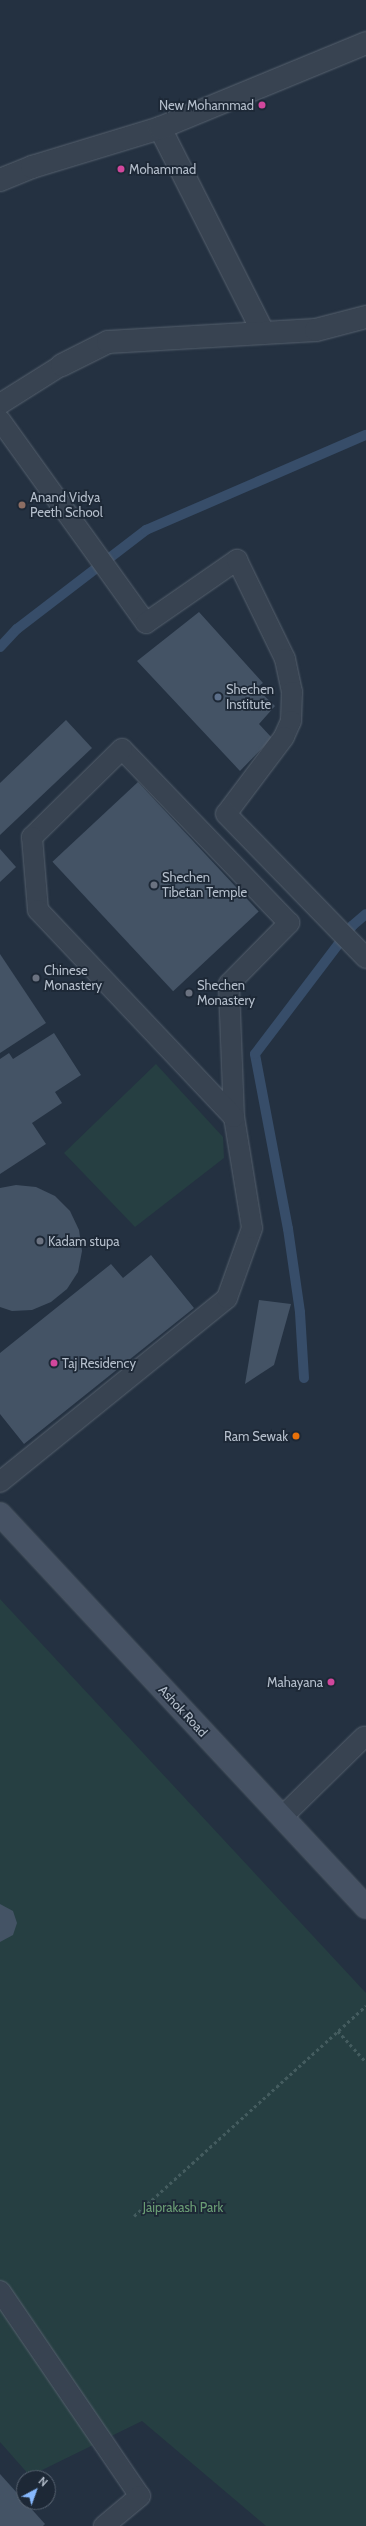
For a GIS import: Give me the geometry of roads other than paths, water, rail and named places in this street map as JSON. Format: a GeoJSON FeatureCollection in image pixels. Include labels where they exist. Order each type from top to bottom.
{"type":"FeatureCollection","features":[{"type":"Feature","properties":{"kind":"street"},"geometry":{"type":"LineString","coordinates":[[0,180],[32,167],[160,128],[366,43]]}},
{"type":"Feature","properties":{"kind":"street"},"geometry":{"type":"LineString","coordinates":[[160,128],[263,332]]}},
{"type":"Feature","properties":{"kind":"street"},"geometry":{"type":"LineString","coordinates":[[62,364],[108,342],[316,330],[366,317]]}},
{"type":"Feature","properties":{"kind":"street","name":"Ashok Road"},"geometry":{"type":"LineString","coordinates":[[0,1514],[366,1907]]}},
{"type":"Feature","properties":{"kind":"lane"},"geometry":{"type":"LineString","coordinates":[[0,404],[62,364]]}},
{"type":"Feature","properties":{"kind":"lane"},"geometry":{"type":"LineString","coordinates":[[0,420],[146,623],[237,560],[284,659],[292,692],[291,721],[284,736],[226,814],[364,956]]}},
{"type":"Feature","properties":{"kind":"lane"},"geometry":{"type":"LineString","coordinates":[[0,1482],[228,1298],[252,1228],[234,1117],[230,984],[290,923],[122,749],[32,837],[38,910],[234,1117]]}},
{"type":"Feature","properties":{"kind":"lane"},"geometry":{"type":"LineString","coordinates":[[282,1817],[364,1737]]}},
{"type":"Feature","properties":{"kind":"lane"},"geometry":{"type":"LineString","coordinates":[[0,2291],[140,2496],[104,2526]]}},
{"type":"Feature","properties":{"kind":"waterway"},"geometry":{"type":"LineString","coordinates":[[0,647],[17,629],[146,530],[366,435]]}},
{"type":"Feature","properties":{"kind":"waterway"},"geometry":{"type":"LineString","coordinates":[[304,1378],[300,1312],[288,1229],[255,1054],[352,926],[366,914]]}},
{"type":"Feature","properties":{"kind":"place","name":"New Mohammad"},"geometry":{"type":"Point","coordinates":[262,105]}},
{"type":"Feature","properties":{"kind":"place","name":"Mohammad"},"geometry":{"type":"Point","coordinates":[121,169]}},
{"type":"Feature","properties":{"kind":"place","name":"Anand Vidya Peeth School"},"geometry":{"type":"Point","coordinates":[22,505]}},
{"type":"Feature","properties":{"kind":"place","name":"Shechen Institute"},"geometry":{"type":"Point","coordinates":[218,697]}},
{"type":"Feature","properties":{"kind":"place","name":"Shechen Tibetan Temple"},"geometry":{"type":"Point","coordinates":[154,885]}},
{"type":"Feature","properties":{"kind":"place","name":"Chinese Monastery"},"geometry":{"type":"Point","coordinates":[36,978]}},
{"type":"Feature","properties":{"kind":"place","name":"Shechen Monastery"},"geometry":{"type":"Point","coordinates":[189,993]}},
{"type":"Feature","properties":{"kind":"place","name":"Kadam stupa"},"geometry":{"type":"Point","coordinates":[40,1241]}},
{"type":"Feature","properties":{"kind":"place","name":"Taj Residency"},"geometry":{"type":"Point","coordinates":[54,1363]}},
{"type":"Feature","properties":{"kind":"place","name":"Ram Sewak"},"geometry":{"type":"Point","coordinates":[296,1436]}},
{"type":"Feature","properties":{"kind":"place","name":"Mahayana"},"geometry":{"type":"Point","coordinates":[331,1682]}},
{"type":"Feature","properties":{"kind":"park label","name":"Jaiprakash Park"},"geometry":{"type":"Point","coordinates":[183,2207]}}]}
